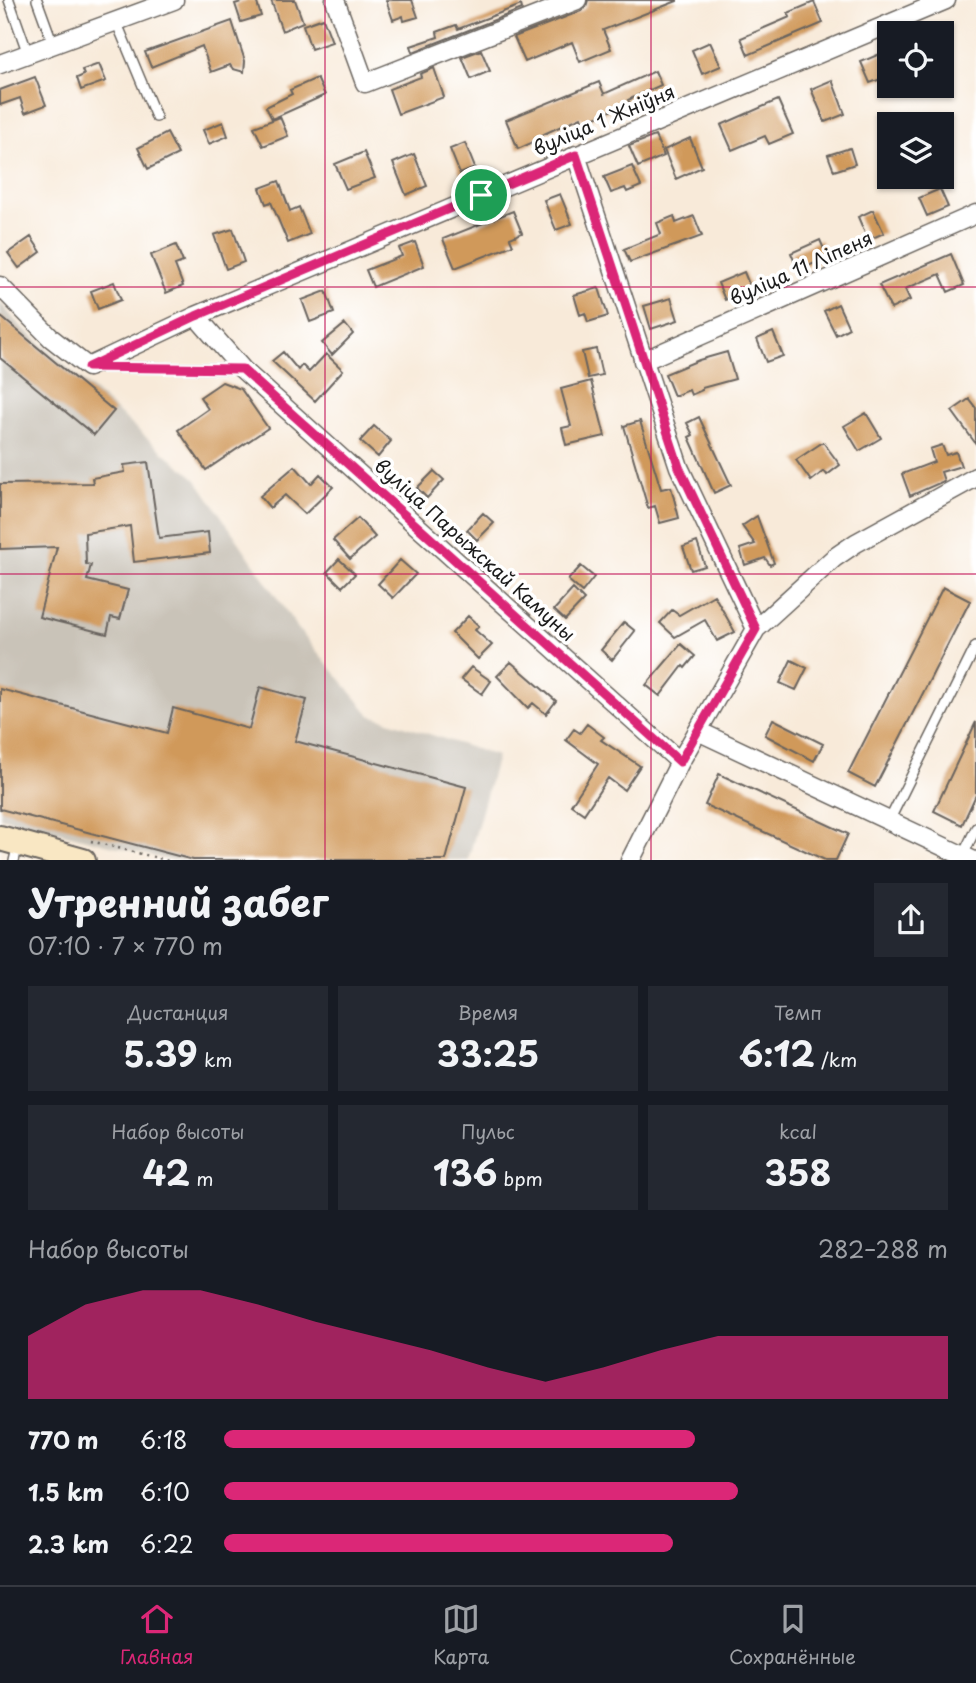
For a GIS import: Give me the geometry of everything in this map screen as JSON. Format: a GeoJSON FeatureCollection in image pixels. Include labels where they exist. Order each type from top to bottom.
{"type":"FeatureCollection","features":[{"type":"Feature","properties":{"kind":"main road"},"geometry":{"type":"LineString","coordinates":[[11,847],[83,860]]}},
{"type":"Feature","properties":{"kind":"street"},"geometry":{"type":"LineString","coordinates":[[0,65],[174,0]]}},
{"type":"Feature","properties":{"kind":"street"},"geometry":{"type":"LineString","coordinates":[[335,0],[366,83],[540,7],[578,0]]}},
{"type":"Feature","properties":{"kind":"street","name":"вуліца 1 Жніўня"},"geometry":{"type":"LineString","coordinates":[[88,367],[196,316],[946,0]]}},
{"type":"Feature","properties":{"kind":"street"},"geometry":{"type":"LineString","coordinates":[[576,155],[679,467],[756,629]]}},
{"type":"Feature","properties":{"kind":"street","name":"вуліца 11 Ліпеня"},"geometry":{"type":"LineString","coordinates":[[643,361],[976,214]]}},
{"type":"Feature","properties":{"kind":"street"},"geometry":{"type":"LineString","coordinates":[[0,286],[51,338],[88,367]]}},
{"type":"Feature","properties":{"kind":"street","name":"вуліца Парыжскай Камуны"},"geometry":{"type":"LineString","coordinates":[[196,316],[242,369],[680,762]]}},
{"type":"Feature","properties":{"kind":"street"},"geometry":{"type":"LineString","coordinates":[[630,860],[680,762],[756,629],[834,558],[856,543],[976,477]]}},
{"type":"Feature","properties":{"kind":"street"},"geometry":{"type":"LineString","coordinates":[[698,731],[969,858]]}},
{"type":"Feature","properties":{"kind":"lane"},"geometry":{"type":"LineString","coordinates":[[9,0],[28,54]]}},
{"type":"Feature","properties":{"kind":"lane"},"geometry":{"type":"LineString","coordinates":[[37,0],[54,44]]}},
{"type":"Feature","properties":{"kind":"lane"},"geometry":{"type":"LineString","coordinates":[[116,21],[156,117]]}},
{"type":"Feature","properties":{"kind":"lane"},"geometry":{"type":"LineString","coordinates":[[88,367],[242,369]]}},
{"type":"Feature","properties":{"kind":"lane"},"geometry":{"type":"LineString","coordinates":[[889,821],[976,646]]}},
{"type":"Feature","properties":{"kind":"lane"},"geometry":{"type":"LineString","coordinates":[[969,858],[976,828]]}},
{"type":"Feature","properties":{"kind":"shaded area"},"geometry":{"type":"Polygon","coordinates":[[[0,302],[16,322],[196,479],[299,630],[370,715],[497,756],[468,860],[169,860],[0,817],[0,302]]]}},
{"type":"Feature","properties":{"kind":"building"},"geometry":{"type":"Polygon","coordinates":[[[256,0],[261,16],[241,22],[235,4],[256,0]]]}},
{"type":"Feature","properties":{"kind":"building"},"geometry":{"type":"Polygon","coordinates":[[[271,0],[295,0],[303,22],[282,31],[271,0]]]}},
{"type":"Feature","properties":{"kind":"building"},"geometry":{"type":"Polygon","coordinates":[[[386,0],[412,0],[418,17],[404,21],[403,16],[393,20],[386,0]]]}},
{"type":"Feature","properties":{"kind":"building"},"geometry":{"type":"Polygon","coordinates":[[[588,0],[677,1],[603,30],[611,49],[580,62],[572,42],[525,62],[514,37],[581,11],[588,0]]]}},
{"type":"Feature","properties":{"kind":"building"},"geometry":{"type":"Polygon","coordinates":[[[814,2],[823,23],[748,55],[741,38],[790,17],[788,13],[814,2]]]}},
{"type":"Feature","properties":{"kind":"building"},"geometry":{"type":"Polygon","coordinates":[[[521,5],[522,9],[413,52],[411,46],[438,37],[437,32],[456,25],[458,29],[521,5]]]}},
{"type":"Feature","properties":{"kind":"building"},"geometry":{"type":"Polygon","coordinates":[[[323,18],[332,42],[311,49],[303,25],[323,18]]]}},
{"type":"Feature","properties":{"kind":"building"},"geometry":{"type":"Polygon","coordinates":[[[232,21],[245,61],[244,72],[233,69],[230,65],[211,72],[202,46],[151,67],[145,52],[232,21]]]}},
{"type":"Feature","properties":{"kind":"building"},"geometry":{"type":"Polygon","coordinates":[[[710,42],[721,66],[702,74],[692,50],[710,42]]]}},
{"type":"Feature","properties":{"kind":"building"},"geometry":{"type":"Polygon","coordinates":[[[481,50],[490,71],[471,79],[462,57],[481,50]]]}},
{"type":"Feature","properties":{"kind":"building"},"geometry":{"type":"Polygon","coordinates":[[[877,55],[877,80],[870,83],[861,62],[877,55]]]}},
{"type":"Feature","properties":{"kind":"building"},"geometry":{"type":"Polygon","coordinates":[[[99,64],[106,81],[81,90],[77,78],[84,75],[82,70],[99,64]]]}},
{"type":"Feature","properties":{"kind":"building"},"geometry":{"type":"Polygon","coordinates":[[[434,68],[444,97],[398,114],[389,89],[421,77],[420,74],[434,68]]]}},
{"type":"Feature","properties":{"kind":"building"},"geometry":{"type":"Polygon","coordinates":[[[655,71],[661,85],[628,100],[632,107],[617,114],[615,109],[583,122],[581,117],[535,138],[536,141],[518,149],[506,120],[599,82],[604,94],[655,71]]]}},
{"type":"Feature","properties":{"kind":"building"},"geometry":{"type":"Polygon","coordinates":[[[35,77],[46,105],[25,113],[20,98],[0,105],[0,90],[35,77]]]}},
{"type":"Feature","properties":{"kind":"building"},"geometry":{"type":"Polygon","coordinates":[[[317,78],[325,95],[272,119],[266,107],[292,94],[290,90],[317,78]]]}},
{"type":"Feature","properties":{"kind":"building"},"geometry":{"type":"Polygon","coordinates":[[[832,80],[845,114],[825,122],[811,89],[832,80]]]}},
{"type":"Feature","properties":{"kind":"building"},"geometry":{"type":"Polygon","coordinates":[[[778,100],[793,134],[769,144],[765,136],[732,150],[721,125],[778,100]]]}},
{"type":"Feature","properties":{"kind":"building"},"geometry":{"type":"Polygon","coordinates":[[[280,117],[288,136],[263,146],[254,127],[280,117]]]}},
{"type":"Feature","properties":{"kind":"building"},"geometry":{"type":"Polygon","coordinates":[[[223,122],[228,136],[209,144],[203,130],[223,122]]]}},
{"type":"Feature","properties":{"kind":"building"},"geometry":{"type":"Polygon","coordinates":[[[167,133],[178,154],[148,169],[138,148],[167,133]]]}},
{"type":"Feature","properties":{"kind":"building"},"geometry":{"type":"Polygon","coordinates":[[[655,136],[664,156],[638,167],[629,146],[655,136]]]}},
{"type":"Feature","properties":{"kind":"building"},"geometry":{"type":"Polygon","coordinates":[[[690,138],[702,167],[676,179],[664,150],[690,138]]]}},
{"type":"Feature","properties":{"kind":"building"},"geometry":{"type":"Polygon","coordinates":[[[465,143],[475,168],[460,174],[450,149],[465,143]]]}},
{"type":"Feature","properties":{"kind":"building"},"geometry":{"type":"Polygon","coordinates":[[[850,148],[855,164],[834,171],[828,155],[850,148]]]}},
{"type":"Feature","properties":{"kind":"building"},"geometry":{"type":"Polygon","coordinates":[[[364,152],[375,178],[346,189],[335,164],[364,152]]]}},
{"type":"Feature","properties":{"kind":"building"},"geometry":{"type":"Polygon","coordinates":[[[414,154],[427,186],[406,195],[393,163],[414,154]]]}},
{"type":"Feature","properties":{"kind":"building"},"geometry":{"type":"Polygon","coordinates":[[[632,166],[641,186],[627,192],[625,188],[611,193],[604,177],[632,166]]]}},
{"type":"Feature","properties":{"kind":"building"},"geometry":{"type":"Polygon","coordinates":[[[279,181],[290,211],[299,207],[310,234],[288,243],[271,202],[266,204],[260,188],[279,181]]]}},
{"type":"Feature","properties":{"kind":"building"},"geometry":{"type":"Polygon","coordinates":[[[940,189],[948,207],[927,216],[919,198],[940,189]]]}},
{"type":"Feature","properties":{"kind":"building"},"geometry":{"type":"Polygon","coordinates":[[[560,194],[572,224],[556,230],[544,200],[560,194]]]}},
{"type":"Feature","properties":{"kind":"building"},"geometry":{"type":"Polygon","coordinates":[[[873,210],[884,233],[868,240],[858,217],[873,210]]]}},
{"type":"Feature","properties":{"kind":"building"},"geometry":{"type":"Polygon","coordinates":[[[513,211],[522,233],[510,238],[513,245],[455,268],[443,239],[513,211]]]}},
{"type":"Feature","properties":{"kind":"building"},"geometry":{"type":"Polygon","coordinates":[[[674,216],[676,223],[694,216],[702,236],[630,262],[624,249],[661,234],[657,223],[674,216]]]}},
{"type":"Feature","properties":{"kind":"building"},"geometry":{"type":"Polygon","coordinates":[[[233,229],[244,262],[226,269],[214,235],[233,229]]]}},
{"type":"Feature","properties":{"kind":"building"},"geometry":{"type":"Polygon","coordinates":[[[31,237],[41,252],[19,268],[8,253],[31,237]]]}},
{"type":"Feature","properties":{"kind":"building"},"geometry":{"type":"Polygon","coordinates":[[[820,240],[828,258],[798,270],[791,253],[820,240]]]}},
{"type":"Feature","properties":{"kind":"building"},"geometry":{"type":"Polygon","coordinates":[[[415,242],[424,266],[373,287],[366,270],[402,256],[399,248],[415,242]]]}},
{"type":"Feature","properties":{"kind":"building"},"geometry":{"type":"Polygon","coordinates":[[[176,245],[183,262],[175,265],[183,286],[166,293],[151,255],[176,245]]]}},
{"type":"Feature","properties":{"kind":"building"},"geometry":{"type":"Polygon","coordinates":[[[951,254],[964,285],[948,292],[940,274],[905,289],[910,300],[891,309],[879,285],[951,254]]]}},
{"type":"Feature","properties":{"kind":"building"},"geometry":{"type":"Polygon","coordinates":[[[744,272],[751,289],[725,300],[718,283],[744,272]]]}},
{"type":"Feature","properties":{"kind":"building"},"geometry":{"type":"Polygon","coordinates":[[[114,282],[121,300],[98,309],[91,291],[114,282]]]}},
{"type":"Feature","properties":{"kind":"building"},"geometry":{"type":"Polygon","coordinates":[[[599,288],[608,316],[588,322],[585,313],[580,315],[574,295],[599,288]]]}},
{"type":"Feature","properties":{"kind":"building"},"geometry":{"type":"Polygon","coordinates":[[[326,291],[334,313],[310,322],[302,300],[326,291]]]}},
{"type":"Feature","properties":{"kind":"building"},"geometry":{"type":"Polygon","coordinates":[[[671,298],[678,320],[651,329],[644,306],[671,298]]]}},
{"type":"Feature","properties":{"kind":"building"},"geometry":{"type":"Polygon","coordinates":[[[838,304],[849,328],[836,335],[824,311],[838,304]]]}},
{"type":"Feature","properties":{"kind":"building"},"geometry":{"type":"Polygon","coordinates":[[[0,316],[114,411],[94,435],[0,358],[0,316]]]}},
{"type":"Feature","properties":{"kind":"building"},"geometry":{"type":"Polygon","coordinates":[[[345,324],[353,334],[332,355],[322,343],[345,324]]]}},
{"type":"Feature","properties":{"kind":"building"},"geometry":{"type":"Polygon","coordinates":[[[773,332],[783,356],[766,362],[757,339],[773,332]]]}},
{"type":"Feature","properties":{"kind":"building"},"geometry":{"type":"Polygon","coordinates":[[[596,349],[602,375],[588,378],[582,352],[596,349]]]}},
{"type":"Feature","properties":{"kind":"building"},"geometry":{"type":"Polygon","coordinates":[[[283,352],[298,370],[302,365],[309,372],[326,354],[343,370],[315,401],[272,361],[283,352]]]}},
{"type":"Feature","properties":{"kind":"building"},"geometry":{"type":"Polygon","coordinates":[[[727,352],[735,379],[702,388],[691,395],[689,390],[674,396],[665,374],[727,352]]]}},
{"type":"Feature","properties":{"kind":"building"},"geometry":{"type":"Polygon","coordinates":[[[591,381],[605,436],[566,445],[562,428],[571,426],[561,389],[591,381]]]}},
{"type":"Feature","properties":{"kind":"building"},"geometry":{"type":"Polygon","coordinates":[[[222,382],[241,389],[268,428],[206,470],[178,430],[208,409],[200,397],[222,382]]]}},
{"type":"Feature","properties":{"kind":"building"},"geometry":{"type":"Polygon","coordinates":[[[969,399],[976,408],[976,444],[952,411],[969,399]]]}},
{"type":"Feature","properties":{"kind":"building"},"geometry":{"type":"Polygon","coordinates":[[[866,413],[881,438],[859,451],[844,426],[866,413]]]}},
{"type":"Feature","properties":{"kind":"building"},"geometry":{"type":"Polygon","coordinates":[[[699,417],[731,485],[714,493],[689,437],[693,435],[687,423],[699,417]]]}},
{"type":"Feature","properties":{"kind":"building"},"geometry":{"type":"Polygon","coordinates":[[[640,421],[661,489],[671,487],[679,518],[660,523],[655,506],[648,508],[624,426],[640,421]]]}},
{"type":"Feature","properties":{"kind":"building"},"geometry":{"type":"Polygon","coordinates":[[[374,426],[391,441],[378,457],[360,441],[374,426]]]}},
{"type":"Feature","properties":{"kind":"building"},"geometry":{"type":"Polygon","coordinates":[[[823,442],[840,465],[827,475],[824,471],[811,481],[796,460],[823,442]]]}},
{"type":"Feature","properties":{"kind":"building"},"geometry":{"type":"Polygon","coordinates":[[[942,445],[946,455],[956,452],[961,466],[941,472],[944,481],[910,496],[902,474],[934,462],[930,449],[942,445]]]}},
{"type":"Feature","properties":{"kind":"building"},"geometry":{"type":"Polygon","coordinates":[[[148,462],[159,538],[208,532],[210,553],[134,562],[130,526],[85,533],[86,564],[91,565],[87,580],[128,590],[120,619],[111,617],[107,634],[39,617],[57,547],[0,549],[0,484],[93,483],[92,478],[125,472],[124,465],[148,462]]]}},
{"type":"Feature","properties":{"kind":"building"},"geometry":{"type":"Polygon","coordinates":[[[295,466],[311,484],[320,474],[333,487],[305,514],[285,495],[270,508],[260,496],[295,466]]]}},
{"type":"Feature","properties":{"kind":"building"},"geometry":{"type":"Polygon","coordinates":[[[434,471],[444,480],[427,498],[417,488],[434,471]]]}},
{"type":"Feature","properties":{"kind":"building"},"geometry":{"type":"Polygon","coordinates":[[[483,513],[494,523],[477,540],[467,530],[483,513]]]}},
{"type":"Feature","properties":{"kind":"building"},"geometry":{"type":"Polygon","coordinates":[[[757,516],[774,563],[770,565],[765,558],[745,565],[740,549],[755,544],[742,526],[757,516]]]}},
{"type":"Feature","properties":{"kind":"building"},"geometry":{"type":"Polygon","coordinates":[[[358,518],[375,537],[350,559],[333,540],[358,518]]]}},
{"type":"Feature","properties":{"kind":"building"},"geometry":{"type":"Polygon","coordinates":[[[697,542],[705,566],[691,570],[683,547],[697,542]]]}},
{"type":"Feature","properties":{"kind":"building"},"geometry":{"type":"Polygon","coordinates":[[[339,559],[355,574],[342,587],[327,572],[339,559]]]}},
{"type":"Feature","properties":{"kind":"building"},"geometry":{"type":"Polygon","coordinates":[[[400,560],[416,574],[393,598],[378,584],[400,560]]]}},
{"type":"Feature","properties":{"kind":"building"},"geometry":{"type":"Polygon","coordinates":[[[581,566],[594,577],[582,592],[568,580],[581,566]]]}},
{"type":"Feature","properties":{"kind":"building"},"geometry":{"type":"Polygon","coordinates":[[[943,587],[970,601],[875,787],[848,773],[943,587]]]}},
{"type":"Feature","properties":{"kind":"building"},"geometry":{"type":"Polygon","coordinates":[[[573,589],[584,600],[565,620],[554,610],[573,589]]]}},
{"type":"Feature","properties":{"kind":"building"},"geometry":{"type":"Polygon","coordinates":[[[714,595],[735,632],[717,641],[705,620],[675,637],[660,623],[672,610],[679,615],[714,595]]]}},
{"type":"Feature","properties":{"kind":"building"},"geometry":{"type":"Polygon","coordinates":[[[468,616],[479,626],[475,630],[492,645],[478,659],[452,633],[468,616]]]}},
{"type":"Feature","properties":{"kind":"building"},"geometry":{"type":"Polygon","coordinates":[[[624,622],[635,631],[612,660],[601,650],[624,622]]]}},
{"type":"Feature","properties":{"kind":"building"},"geometry":{"type":"Polygon","coordinates":[[[681,644],[695,656],[685,668],[683,666],[660,696],[646,685],[681,644]]]}},
{"type":"Feature","properties":{"kind":"building"},"geometry":{"type":"Polygon","coordinates":[[[791,660],[807,668],[796,690],[780,683],[791,660]]]}},
{"type":"Feature","properties":{"kind":"building"},"geometry":{"type":"Polygon","coordinates":[[[511,662],[556,701],[546,714],[533,703],[528,708],[497,676],[511,662]]]}},
{"type":"Feature","properties":{"kind":"building"},"geometry":{"type":"Polygon","coordinates":[[[471,667],[491,681],[482,694],[461,679],[471,667]]]}},
{"type":"Feature","properties":{"kind":"building"},"geometry":{"type":"Polygon","coordinates":[[[260,687],[307,700],[295,741],[466,787],[446,860],[193,860],[0,809],[0,689],[167,733],[173,708],[249,729],[260,687]]]}},
{"type":"Feature","properties":{"kind":"building"},"geometry":{"type":"Polygon","coordinates":[[[773,719],[823,744],[814,761],[765,735],[773,719]]]}},
{"type":"Feature","properties":{"kind":"building"},"geometry":{"type":"Polygon","coordinates":[[[976,722],[976,795],[962,825],[934,811],[976,722]]]}},
{"type":"Feature","properties":{"kind":"building"},"geometry":{"type":"Polygon","coordinates":[[[587,724],[604,737],[601,740],[640,766],[624,790],[608,778],[584,814],[571,805],[598,764],[566,740],[574,729],[580,733],[587,724]]]}},
{"type":"Feature","properties":{"kind":"building"},"geometry":{"type":"Polygon","coordinates":[[[719,774],[848,834],[836,860],[825,860],[705,805],[719,774]]]}},
{"type":"Feature","properties":{"kind":"route"},"geometry":{"type":"LineString","coordinates":[[576,155],[679,467],[756,629],[680,762],[242,369],[88,367],[196,316],[481,195],[576,155]]}}]}
